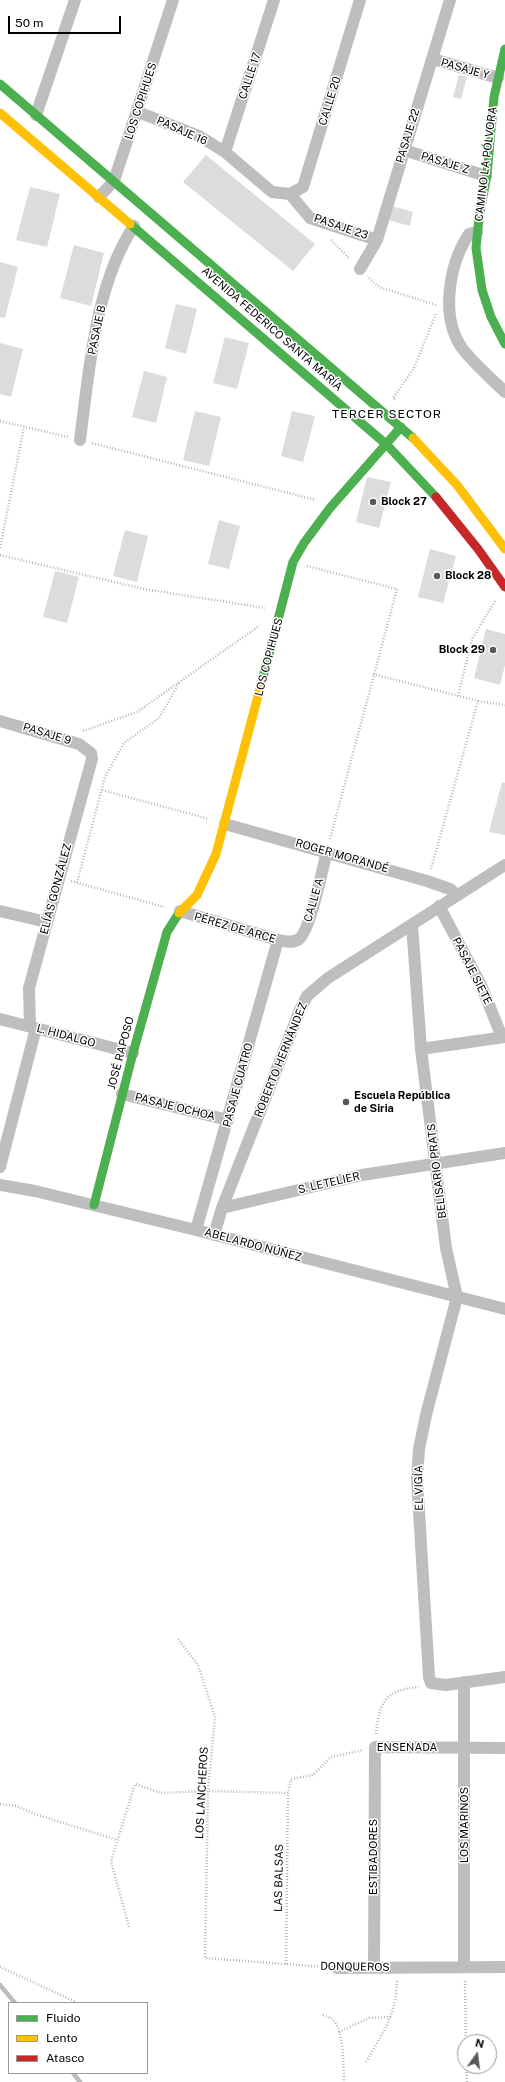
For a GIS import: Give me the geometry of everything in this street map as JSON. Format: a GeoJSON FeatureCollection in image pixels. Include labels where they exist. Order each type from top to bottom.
{"type":"FeatureCollection","features":[{"type":"Feature","properties":{"kind":"main road","name":"CAMINO LA PÓLVORA"},"geometry":{"type":"LineString","coordinates":[[505,49],[494,96],[486,176],[477,232],[477,268],[482,298],[491,319],[505,344]]}},
{"type":"Feature","properties":{"kind":"main road","name":"AVENIDA FEDERICO SANTA MARÍA"},"geometry":{"type":"LineString","coordinates":[[0,84],[402,427],[449,474],[472,501],[503,543]]}},
{"type":"Feature","properties":{"kind":"main road","name":"AVENIDA FEDERICO SANTA MARÍA"},"geometry":{"type":"LineString","coordinates":[[0,113],[134,226],[387,445],[434,492],[483,554],[505,586]]}},
{"type":"Feature","properties":{"kind":"main road","name":"LOS COPIHUES"},"geometry":{"type":"LineString","coordinates":[[180,912],[197,894],[207,876],[225,824],[294,562],[303,543],[331,504],[402,427]]}},
{"type":"Feature","properties":{"kind":"main road","name":"JOSÉ RAPOSO"},"geometry":{"type":"LineString","coordinates":[[94,1205],[122,1094],[167,932],[180,912]]}},
{"type":"Feature","properties":{"kind":"street"},"geometry":{"type":"LineString","coordinates":[[36,115],[75,0]]}},
{"type":"Feature","properties":{"kind":"street","name":"LOS COPIHUES"},"geometry":{"type":"LineString","coordinates":[[99,197],[114,181],[138,112],[173,0]]}},
{"type":"Feature","properties":{"kind":"street","name":"CALLE 17"},"geometry":{"type":"LineString","coordinates":[[225,152],[274,0]]}},
{"type":"Feature","properties":{"kind":"street","name":"CALLE 20"},"geometry":{"type":"LineString","coordinates":[[290,194],[303,187],[360,0]]}},
{"type":"Feature","properties":{"kind":"street","name":"PASAJE 22"},"geometry":{"type":"LineString","coordinates":[[360,269],[377,240],[450,0]]}},
{"type":"Feature","properties":{"kind":"street","name":"PASAJE Y"},"geometry":{"type":"LineString","coordinates":[[432,59],[498,78]]}},
{"type":"Feature","properties":{"kind":"street","name":"PASAJE 16"},"geometry":{"type":"LineString","coordinates":[[138,112],[200,136],[225,152],[272,192],[290,194]]}},
{"type":"Feature","properties":{"kind":"street","name":"PASAJE Z"},"geometry":{"type":"LineString","coordinates":[[404,150],[486,176]]}},
{"type":"Feature","properties":{"kind":"street","name":"PASAJE 23"},"geometry":{"type":"LineString","coordinates":[[290,194],[310,218],[377,240]]}},
{"type":"Feature","properties":{"kind":"street","name":"PASAJE B"},"geometry":{"type":"LineString","coordinates":[[80,440],[93,346],[109,279],[124,240],[134,226]]}},
{"type":"Feature","properties":{"kind":"street","name":"CAMINO LA PÓLVORA"},"geometry":{"type":"LineString","coordinates":[[477,232],[469,234],[463,243],[451,278],[451,324],[462,349],[505,392]]}},
{"type":"Feature","properties":{"kind":"street"},"geometry":{"type":"LineString","coordinates":[[483,554],[503,543]]}},
{"type":"Feature","properties":{"kind":"street","name":"PASAJE 9"},"geometry":{"type":"LineString","coordinates":[[0,721],[64,738],[79,744],[91,753]]}},
{"type":"Feature","properties":{"kind":"street","name":"ELÍAS GONZÁLEZ"},"geometry":{"type":"LineString","coordinates":[[0,1167],[33,1027],[29,988],[92,759],[91,753]]}},
{"type":"Feature","properties":{"kind":"street","name":"ROGER MORANDÉ"},"geometry":{"type":"LineString","coordinates":[[225,824],[327,851],[427,880],[450,889],[457,895]]}},
{"type":"Feature","properties":{"kind":"street","name":"CALLE A"},"geometry":{"type":"LineString","coordinates":[[291,942],[298,940],[302,936],[307,924],[327,851]]}},
{"type":"Feature","properties":{"kind":"street","name":"ROBERTO HERNÁNDEZ"},"geometry":{"type":"LineString","coordinates":[[214,1235],[222,1208],[300,1010],[307,996],[328,978],[505,865]]}},
{"type":"Feature","properties":{"kind":"street","name":"PASAJE SIETE"},"geometry":{"type":"LineString","coordinates":[[439,906],[481,985],[503,1037]]}},
{"type":"Feature","properties":{"kind":"street"},"geometry":{"type":"LineString","coordinates":[[0,911],[47,922]]}},
{"type":"Feature","properties":{"kind":"street","name":"PÉREZ DE ARCE"},"geometry":{"type":"LineString","coordinates":[[180,912],[278,940],[291,942]]}},
{"type":"Feature","properties":{"kind":"street","name":"BELISARIO PRATS"},"geometry":{"type":"LineString","coordinates":[[412,925],[421,1049],[437,1163],[446,1248],[457,1297]]}},
{"type":"Feature","properties":{"kind":"street","name":"PASAJE CUATRO"},"geometry":{"type":"LineString","coordinates":[[196,1230],[278,940]]}},
{"type":"Feature","properties":{"kind":"street","name":"L. HIDALGO"},"geometry":{"type":"LineString","coordinates":[[0,1019],[133,1053]]}},
{"type":"Feature","properties":{"kind":"street"},"geometry":{"type":"LineString","coordinates":[[421,1049],[503,1037]]}},
{"type":"Feature","properties":{"kind":"street","name":"PASAJE OCHOA"},"geometry":{"type":"LineString","coordinates":[[122,1094],[228,1120]]}},
{"type":"Feature","properties":{"kind":"street","name":"S. LETELIER"},"geometry":{"type":"LineString","coordinates":[[222,1208],[362,1175],[505,1153]]}},
{"type":"Feature","properties":{"kind":"street","name":"ABELARDO NÚÑEZ"},"geometry":{"type":"LineString","coordinates":[[0,1185],[94,1205],[196,1230],[505,1309]]}},
{"type":"Feature","properties":{"kind":"street","name":"EL VIGÍA"},"geometry":{"type":"LineString","coordinates":[[431,1682],[429,1677],[418,1486],[419,1450],[457,1297]]}},
{"type":"Feature","properties":{"kind":"street"},"geometry":{"type":"LineString","coordinates":[[431,1682],[446,1685],[505,1677]]}},
{"type":"Feature","properties":{"kind":"street","name":"LOS MARINOS"},"geometry":{"type":"LineString","coordinates":[[464,1682],[464,1967]]}},
{"type":"Feature","properties":{"kind":"street","name":"ENSENADA"},"geometry":{"type":"LineString","coordinates":[[375,1747],[505,1748]]}},
{"type":"Feature","properties":{"kind":"street","name":"ESTIBADORES"},"geometry":{"type":"LineString","coordinates":[[374,1967],[375,1747]]}},
{"type":"Feature","properties":{"kind":"street","name":"DONQUEROS"},"geometry":{"type":"LineString","coordinates":[[337,1968],[505,1967]]}},
{"type":"Feature","properties":{"kind":"path"},"geometry":{"type":"LineString","coordinates":[[399,404],[393,398],[414,368],[437,312]]}},
{"type":"Feature","properties":{"kind":"path"},"geometry":{"type":"LineString","coordinates":[[0,421],[331,504]]}},
{"type":"Feature","properties":{"kind":"path"},"geometry":{"type":"LineString","coordinates":[[0,548],[24,427]]}},
{"type":"Feature","properties":{"kind":"path"},"geometry":{"type":"LineString","coordinates":[[0,555],[144,589],[281,610]]}},
{"type":"Feature","properties":{"kind":"path"},"geometry":{"type":"LineString","coordinates":[[294,562],[397,589],[373,674],[327,851]]}},
{"type":"Feature","properties":{"kind":"path"},"geometry":{"type":"LineString","coordinates":[[458,696],[472,639],[505,586]]}},
{"type":"Feature","properties":{"kind":"path"},"geometry":{"type":"LineString","coordinates":[[64,738],[137,712],[262,624]]}},
{"type":"Feature","properties":{"kind":"path"},"geometry":{"type":"LineString","coordinates":[[373,674],[478,701],[505,705]]}},
{"type":"Feature","properties":{"kind":"path"},"geometry":{"type":"LineString","coordinates":[[77,883],[105,777],[124,743],[159,718],[181,681]]}},
{"type":"Feature","properties":{"kind":"path"},"geometry":{"type":"LineString","coordinates":[[427,880],[478,701]]}},
{"type":"Feature","properties":{"kind":"path"},"geometry":{"type":"LineString","coordinates":[[102,790],[225,824]]}},
{"type":"Feature","properties":{"kind":"path"},"geometry":{"type":"LineString","coordinates":[[59,878],[180,912]]}},
{"type":"Feature","properties":{"kind":"path","name":"LOS LANCHEROS"},"geometry":{"type":"LineString","coordinates":[[178,1639],[198,1665],[215,1716],[208,1791],[205,1958]]}},
{"type":"Feature","properties":{"kind":"path"},"geometry":{"type":"LineString","coordinates":[[375,1747],[377,1724],[386,1699],[395,1691],[423,1687],[431,1682]]}},
{"type":"Feature","properties":{"kind":"path","name":"ENSENADA"},"geometry":{"type":"LineString","coordinates":[[288,1793],[291,1779],[313,1774],[331,1757],[375,1747]]}},
{"type":"Feature","properties":{"kind":"path"},"geometry":{"type":"LineString","coordinates":[[129,1927],[111,1861],[135,1784],[161,1793],[208,1791],[288,1793]]}},
{"type":"Feature","properties":{"kind":"path","name":"LAS BALSAS"},"geometry":{"type":"LineString","coordinates":[[286,1964],[288,1793]]}},
{"type":"Feature","properties":{"kind":"path"},"geometry":{"type":"LineString","coordinates":[[0,1804],[16,1806],[38,1815],[117,1840]]}},
{"type":"Feature","properties":{"kind":"path","name":"DONQUEROS"},"geometry":{"type":"LineString","coordinates":[[205,1958],[337,1968]]}},
{"type":"Feature","properties":{"kind":"path"},"geometry":{"type":"LineString","coordinates":[[0,1967],[76,2002]]}},
{"type":"Feature","properties":{"kind":"path"},"geometry":{"type":"LineString","coordinates":[[366,2062],[392,2017],[397,1998],[397,1967]]}},
{"type":"Feature","properties":{"kind":"path"},"geometry":{"type":"LineString","coordinates":[[464,1967],[466,2034]]}},
{"type":"Feature","properties":{"kind":"path"},"geometry":{"type":"LineString","coordinates":[[323,2015],[332,2020],[339,2032],[342,2047],[344,2082]]}},
{"type":"Feature","properties":{"kind":"path"},"geometry":{"type":"LineString","coordinates":[[339,2032],[369,2018],[392,2017]]}},
{"type":"Feature","properties":{"kind":"building"},"geometry":{"type":"Polygon","coordinates":[[[459,75],[467,77],[461,99],[453,97],[459,75]]]}},
{"type":"Feature","properties":{"kind":"building"},"geometry":{"type":"Polygon","coordinates":[[[206,155],[315,244],[293,271],[183,182],[206,155]]]}},
{"type":"Feature","properties":{"kind":"building"},"geometry":{"type":"Polygon","coordinates":[[[30,187],[60,194],[47,247],[16,240],[30,187]]]}},
{"type":"Feature","properties":{"kind":"building"},"geometry":{"type":"Polygon","coordinates":[[[392,206],[413,212],[410,226],[388,220],[392,206]]]}},
{"type":"Feature","properties":{"kind":"building"},"geometry":{"type":"Polygon","coordinates":[[[74,245],[104,253],[91,306],[60,298],[74,245]]]}},
{"type":"Feature","properties":{"kind":"building"},"geometry":{"type":"Polygon","coordinates":[[[0,262],[18,267],[5,318],[0,317],[0,262]]]}},
{"type":"Feature","properties":{"kind":"building"},"geometry":{"type":"Polygon","coordinates":[[[176,304],[197,309],[186,354],[165,348],[176,304]]]}},
{"type":"Feature","properties":{"kind":"building"},"geometry":{"type":"Polygon","coordinates":[[[225,337],[249,343],[237,389],[213,383],[225,337]]]}},
{"type":"Feature","properties":{"kind":"building"},"geometry":{"type":"Polygon","coordinates":[[[0,343],[23,349],[11,397],[0,394],[0,343]]]}},
{"type":"Feature","properties":{"kind":"building"},"geometry":{"type":"Polygon","coordinates":[[[144,371],[167,377],[156,423],[132,417],[144,371]]]}},
{"type":"Feature","properties":{"kind":"building"},"geometry":{"type":"Polygon","coordinates":[[[195,411],[221,417],[209,466],[183,460],[195,411]]]}},
{"type":"Feature","properties":{"kind":"building"},"geometry":{"type":"Polygon","coordinates":[[[292,411],[315,416],[303,462],[281,456],[292,411]]]}},
{"type":"Feature","properties":{"kind":"building","name":"Block 27"},"geometry":{"type":"Polygon","coordinates":[[[367,477],[391,482],[379,528],[356,522],[367,477]]]}},
{"type":"Feature","properties":{"kind":"building"},"geometry":{"type":"Polygon","coordinates":[[[219,520],[240,526],[229,569],[208,564],[219,520]]]}},
{"type":"Feature","properties":{"kind":"building"},"geometry":{"type":"Polygon","coordinates":[[[125,530],[148,536],[137,582],[113,576],[125,530]]]}},
{"type":"Feature","properties":{"kind":"building","name":"Block 28"},"geometry":{"type":"Polygon","coordinates":[[[430,549],[456,556],[443,603],[418,597],[430,549]]]}},
{"type":"Feature","properties":{"kind":"building"},"geometry":{"type":"Polygon","coordinates":[[[55,571],[79,577],[67,623],[43,617],[55,571]]]}},
{"type":"Feature","properties":{"kind":"building","name":"Block 29"},"geometry":{"type":"Polygon","coordinates":[[[486,629],[505,634],[505,665],[500,685],[474,678],[486,629]]]}},
{"type":"Feature","properties":{"kind":"building"},"geometry":{"type":"Polygon","coordinates":[[[502,782],[505,783],[505,835],[489,832],[502,782]]]}},
{"type":"Feature","properties":{"kind":"waterway"},"geometry":{"type":"LineString","coordinates":[[0,1985],[14,2002]]}},
{"type":"Feature","properties":{"kind":"waterway"},"geometry":{"type":"LineString","coordinates":[[74,2074],[80,2082]]}},
{"type":"Feature","properties":{"kind":"traffic: fast"},"geometry":{"type":"LineString","coordinates":[[505,49],[494,97],[487,175],[479,218],[476,248],[482,290],[491,317],[505,344]]}},
{"type":"Feature","properties":{"kind":"traffic: fast"},"geometry":{"type":"LineString","coordinates":[[0,84],[413,438]]}},
{"type":"Feature","properties":{"kind":"traffic: fast"},"geometry":{"type":"LineString","coordinates":[[130,224],[387,445],[436,497]]}},
{"type":"Feature","properties":{"kind":"traffic: fast"},"geometry":{"type":"LineString","coordinates":[[262,681],[293,562],[304,543],[330,508],[401,427]]}},
{"type":"Feature","properties":{"kind":"traffic: fast"},"geometry":{"type":"LineString","coordinates":[[94,1205],[133,1053],[167,932],[179,913]]}},
{"type":"Feature","properties":{"kind":"traffic: slow"},"geometry":{"type":"LineString","coordinates":[[0,113],[130,224]]}},
{"type":"Feature","properties":{"kind":"traffic: slow"},"geometry":{"type":"LineString","coordinates":[[413,438],[457,485],[505,549]]}},
{"type":"Feature","properties":{"kind":"traffic: slow"},"geometry":{"type":"LineString","coordinates":[[179,913],[197,895],[216,854],[262,681]]}},
{"type":"Feature","properties":{"kind":"traffic: jam"},"geometry":{"type":"LineString","coordinates":[[436,497],[478,549],[505,587]]}},
{"type":"Feature","properties":{"kind":"place","name":"Block 27"},"geometry":{"type":"Point","coordinates":[373,502]}},
{"type":"Feature","properties":{"kind":"place","name":"Block 28"},"geometry":{"type":"Point","coordinates":[437,576]}},
{"type":"Feature","properties":{"kind":"place","name":"Block 29"},"geometry":{"type":"Point","coordinates":[493,650]}},
{"type":"Feature","properties":{"kind":"place","name":"Escuela República de Siria"},"geometry":{"type":"Point","coordinates":[346,1102]}},
{"type":"Feature","properties":{"kind":"district","name":"TERCER SECTOR"},"geometry":{"type":"Point","coordinates":[387,414]}}]}
